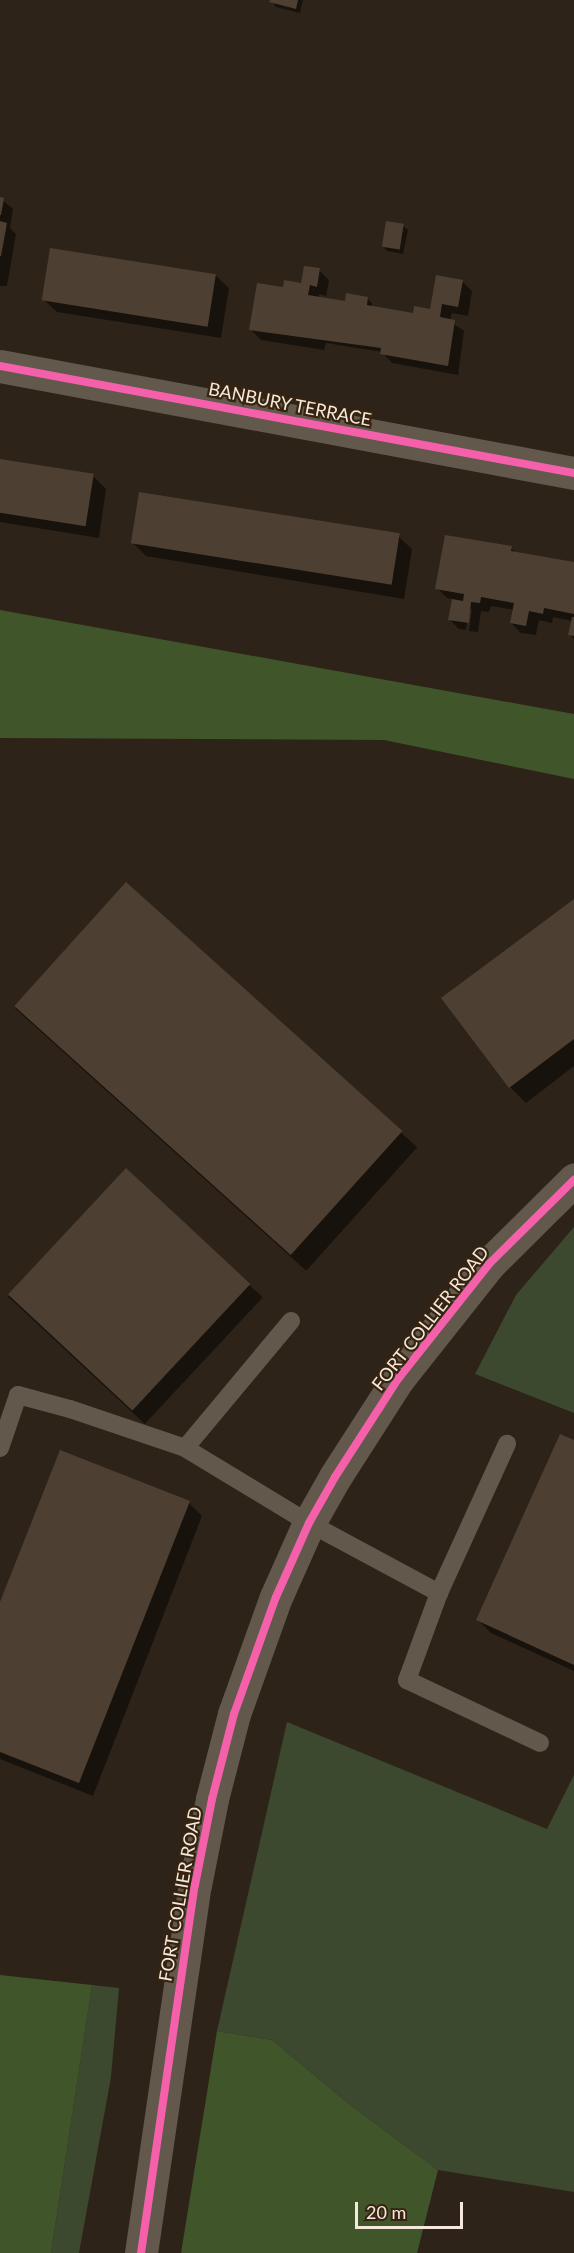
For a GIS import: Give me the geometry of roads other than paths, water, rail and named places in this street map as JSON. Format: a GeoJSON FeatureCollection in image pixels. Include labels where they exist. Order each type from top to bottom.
{"type":"FeatureCollection","features":[{"type":"Feature","properties":{"kind":"street","name":"BANBURY TERRACE"},"geometry":{"type":"LineString","coordinates":[[0,366],[574,473]]}},
{"type":"Feature","properties":{"kind":"street","name":"FORT COLLIER ROAD"},"geometry":{"type":"LineString","coordinates":[[141,2253],[195,1886],[223,1752],[260,1639],[309,1523],[362,1432],[429,1337],[489,1264],[574,1180]]}},
{"type":"Feature","properties":{"kind":"lane"},"geometry":{"type":"LineString","coordinates":[[185,1448],[291,1321]]}},
{"type":"Feature","properties":{"kind":"lane"},"geometry":{"type":"LineString","coordinates":[[0,1448],[18,1395],[70,1409],[185,1448],[309,1523],[439,1593]]}},
{"type":"Feature","properties":{"kind":"lane"},"geometry":{"type":"LineString","coordinates":[[507,1444],[439,1593],[407,1680],[540,1743]]}}]}
